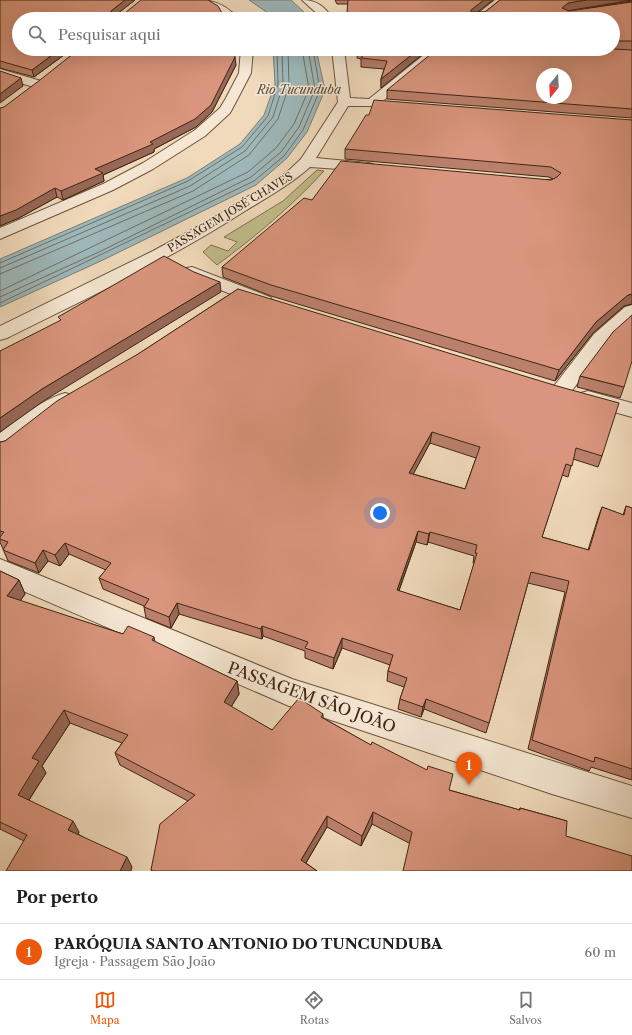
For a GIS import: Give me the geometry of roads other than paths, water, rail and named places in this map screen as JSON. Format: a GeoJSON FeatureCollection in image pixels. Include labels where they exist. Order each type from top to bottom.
{"type":"FeatureCollection","features":[{"type":"Feature","properties":{"kind":"street"},"geometry":{"type":"LineString","coordinates":[[204,0],[226,12]]}},
{"type":"Feature","properties":{"kind":"street"},"geometry":{"type":"LineString","coordinates":[[307,0],[323,12]]}},
{"type":"Feature","properties":{"kind":"street"},"geometry":{"type":"LineString","coordinates":[[485,12],[501,0]]}},
{"type":"Feature","properties":{"kind":"street"},"geometry":{"type":"LineString","coordinates":[[0,234],[47,215],[148,166],[200,133],[225,110],[245,73],[246,56]]}},
{"type":"Feature","properties":{"kind":"street"},"geometry":{"type":"LineString","coordinates":[[339,56],[344,102],[395,104]]}},
{"type":"Feature","properties":{"kind":"street"},"geometry":{"type":"LineString","coordinates":[[372,103],[429,56]]}},
{"type":"Feature","properties":{"kind":"street"},"geometry":{"type":"LineString","coordinates":[[0,73],[37,84]]}},
{"type":"Feature","properties":{"kind":"street"},"geometry":{"type":"LineString","coordinates":[[25,93],[49,74]]}},
{"type":"Feature","properties":{"kind":"street","name":"PASSAGEM JOSÉ CHAVES"},"geometry":{"type":"LineString","coordinates":[[0,334],[159,255],[216,223],[292,175],[307,162],[344,102]]}},
{"type":"Feature","properties":{"kind":"street"},"geometry":{"type":"LineString","coordinates":[[307,162],[385,168]]}},
{"type":"Feature","properties":{"kind":"street"},"geometry":{"type":"LineString","coordinates":[[159,255],[202,277],[278,305]]}},
{"type":"Feature","properties":{"kind":"street"},"geometry":{"type":"LineString","coordinates":[[219,304],[237,291]]}},
{"type":"Feature","properties":{"kind":"street"},"geometry":{"type":"LineString","coordinates":[[632,311],[601,338],[553,388],[632,410]]}},
{"type":"Feature","properties":{"kind":"street"},"geometry":{"type":"LineString","coordinates":[[0,445],[36,417],[82,390]]}},
{"type":"Feature","properties":{"kind":"street","name":"PASSAGEM SÃO JOÃO"},"geometry":{"type":"LineString","coordinates":[[0,570],[289,692],[544,776],[632,802]]}},
{"type":"Feature","properties":{"kind":"water"},"geometry":{"type":"Polygon","coordinates":[[[249,0],[291,0],[304,12],[267,12],[249,0]]]}},
{"type":"Feature","properties":{"kind":"water","name":"Rio Tucunduba"},"geometry":{"type":"Polygon","coordinates":[[[273,56],[318,56],[325,90],[307,132],[287,158],[256,185],[103,260],[0,307],[0,259],[187,178],[240,144],[264,115],[275,84],[273,56]]]}},
{"type":"Feature","properties":{"kind":"place","name":"PARÓQUIA SANTO ANTONIO DO TUNCUNDUBA"},"geometry":{"type":"Point","coordinates":[469,785]}}]}
